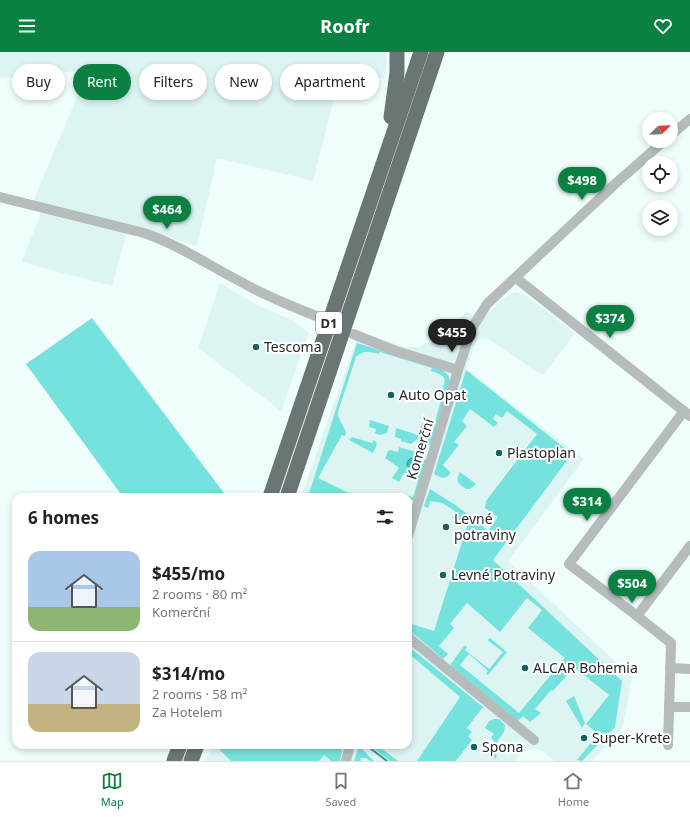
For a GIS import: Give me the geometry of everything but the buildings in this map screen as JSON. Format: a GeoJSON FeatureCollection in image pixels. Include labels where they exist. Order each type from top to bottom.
{"type":"FeatureCollection","features":[{"type":"Feature","properties":{"kind":"highway"},"geometry":{"type":"LineString","coordinates":[[387,148],[397,73],[397,52]]}},
{"type":"Feature","properties":{"kind":"highway","name":"D1"},"geometry":{"type":"LineString","coordinates":[[271,493],[387,148],[421,52]]}},
{"type":"Feature","properties":{"kind":"highway","name":"D1"},"geometry":{"type":"LineString","coordinates":[[287,493],[437,52]]}},
{"type":"Feature","properties":{"kind":"highway"},"geometry":{"type":"LineString","coordinates":[[174,761],[178,749]]}},
{"type":"Feature","properties":{"kind":"highway"},"geometry":{"type":"LineString","coordinates":[[191,761],[196,749]]}},
{"type":"Feature","properties":{"kind":"street"},"geometry":{"type":"LineString","coordinates":[[678,129],[690,119]]}},
{"type":"Feature","properties":{"kind":"street","name":"Komerční"},"geometry":{"type":"LineString","coordinates":[[412,523],[458,370],[473,327],[487,304],[615,184],[656,148]]}},
{"type":"Feature","properties":{"kind":"street"},"geometry":{"type":"LineString","coordinates":[[0,197],[144,233],[158,238],[244,284],[316,316]]}},
{"type":"Feature","properties":{"kind":"street"},"geometry":{"type":"LineString","coordinates":[[516,278],[687,414],[569,564],[671,643],[668,745]]}},
{"type":"Feature","properties":{"kind":"street"},"geometry":{"type":"LineString","coordinates":[[353,334],[396,351],[458,370]]}},
{"type":"Feature","properties":{"kind":"street"},"geometry":{"type":"LineString","coordinates":[[637,616],[690,546]]}},
{"type":"Feature","properties":{"kind":"street"},"geometry":{"type":"LineString","coordinates":[[412,640],[534,740]]}},
{"type":"Feature","properties":{"kind":"street"},"geometry":{"type":"LineString","coordinates":[[670,668],[690,669]]}},
{"type":"Feature","properties":{"kind":"street"},"geometry":{"type":"LineString","coordinates":[[669,707],[690,707]]}},
{"type":"Feature","properties":{"kind":"street"},"geometry":{"type":"LineString","coordinates":[[346,761],[349,749]]}},
{"type":"Feature","properties":{"kind":"shaded area"},"geometry":{"type":"Polygon","coordinates":[[[0,52],[385,52],[387,63],[384,79],[379,78],[379,64],[280,64],[280,100],[334,100],[313,181],[217,158],[197,246],[128,227],[112,286],[21,262],[39,219],[42,206],[33,202],[76,100],[131,100],[131,64],[73,64],[73,71],[65,72],[65,64],[12,64],[12,77],[0,78],[0,52]]]}},
{"type":"Feature","properties":{"kind":"shaded area"},"geometry":{"type":"Polygon","coordinates":[[[220,283],[257,305],[292,320],[309,333],[281,411],[198,348],[220,283]]]}},
{"type":"Feature","properties":{"kind":"shaded area"},"geometry":{"type":"Polygon","coordinates":[[[515,292],[525,295],[575,333],[544,374],[538,373],[489,339],[481,338],[477,341],[466,369],[584,459],[508,561],[632,677],[623,727],[592,761],[555,761],[542,751],[536,749],[522,752],[515,761],[206,761],[210,749],[412,749],[412,493],[302,493],[359,332],[405,347],[420,347],[431,341],[467,312],[483,318],[504,298],[515,292]]]}},
{"type":"Feature","properties":{"kind":"shaded area"},"geometry":{"type":"Polygon","coordinates":[[[92,318],[224,493],[120,493],[26,364],[92,318]]]}},
{"type":"Feature","properties":{"kind":"shaded area"},"geometry":{"type":"Polygon","coordinates":[[[357,343],[443,370],[446,373],[450,381],[446,394],[443,388],[445,379],[443,376],[431,371],[432,368],[380,352],[378,354],[372,352],[361,353],[356,357],[338,412],[338,416],[346,432],[345,436],[342,435],[318,478],[349,493],[309,493],[357,343]]]}},
{"type":"Feature","properties":{"kind":"shaded area"},"geometry":{"type":"Polygon","coordinates":[[[466,370],[572,454],[493,560],[622,681],[615,727],[582,761],[577,760],[598,734],[586,724],[609,695],[574,667],[553,691],[551,690],[535,709],[541,713],[530,722],[523,716],[518,721],[450,665],[465,645],[467,647],[465,650],[489,669],[503,652],[487,640],[490,638],[507,652],[488,675],[486,674],[488,671],[469,654],[460,665],[519,713],[565,658],[528,628],[542,610],[527,598],[500,632],[467,603],[450,624],[454,628],[439,646],[448,654],[443,659],[412,632],[412,624],[434,631],[468,523],[452,518],[455,511],[442,503],[430,501],[428,508],[424,506],[430,489],[457,506],[488,531],[498,517],[485,508],[486,501],[537,434],[507,411],[502,418],[496,414],[493,419],[498,423],[494,427],[470,409],[462,421],[467,426],[454,442],[459,445],[443,465],[451,473],[447,477],[442,478],[434,474],[466,370]]]}},
{"type":"Feature","properties":{"kind":"shaded area"},"geometry":{"type":"Polygon","coordinates":[[[441,400],[444,400],[431,444],[424,447],[416,446],[432,433],[441,400]]]}},
{"type":"Feature","properties":{"kind":"shaded area"},"geometry":{"type":"Polygon","coordinates":[[[370,420],[389,426],[387,433],[379,435],[375,433],[376,429],[369,427],[370,420]]]}},
{"type":"Feature","properties":{"kind":"shaded area"},"geometry":{"type":"Polygon","coordinates":[[[422,423],[428,425],[428,431],[411,444],[401,441],[401,439],[395,437],[396,428],[418,435],[422,423]]]}},
{"type":"Feature","properties":{"kind":"shaded area"},"geometry":{"type":"Polygon","coordinates":[[[352,437],[372,443],[374,440],[377,444],[373,453],[349,440],[352,437]]]}},
{"type":"Feature","properties":{"kind":"shaded area"},"geometry":{"type":"Polygon","coordinates":[[[399,447],[419,453],[426,461],[414,501],[412,500],[412,497],[418,481],[404,473],[399,482],[392,478],[399,468],[385,458],[388,451],[391,450],[398,452],[399,447]]]}},
{"type":"Feature","properties":{"kind":"shaded area"},"geometry":{"type":"Polygon","coordinates":[[[413,458],[417,460],[419,464],[417,468],[413,470],[409,468],[407,464],[409,460],[413,458]]]}},
{"type":"Feature","properties":{"kind":"shaded area"},"geometry":{"type":"Polygon","coordinates":[[[460,472],[476,484],[470,489],[466,489],[459,484],[458,475],[460,472]]]}},
{"type":"Feature","properties":{"kind":"shaded area"},"geometry":{"type":"Polygon","coordinates":[[[412,649],[483,707],[467,728],[472,732],[468,736],[472,740],[456,761],[417,761],[460,697],[412,656],[412,649]]]}},
{"type":"Feature","properties":{"kind":"shaded area"},"geometry":{"type":"Polygon","coordinates":[[[574,696],[585,723],[582,728],[566,701],[574,696]]]}},
{"type":"Feature","properties":{"kind":"shaded area"},"geometry":{"type":"Polygon","coordinates":[[[499,719],[505,725],[504,732],[498,740],[496,759],[488,753],[496,743],[491,738],[494,734],[485,728],[489,721],[499,719]]]}},
{"type":"Feature","properties":{"kind":"shaded area"},"geometry":{"type":"Polygon","coordinates":[[[219,749],[342,749],[340,761],[331,761],[324,755],[319,761],[231,761],[219,749]]]}},
{"type":"Feature","properties":{"kind":"shaded area"},"geometry":{"type":"Polygon","coordinates":[[[358,749],[362,749],[374,761],[370,761],[366,758],[360,758],[361,761],[354,761],[358,749]]]}},
{"type":"Feature","properties":{"kind":"shaded area"},"geometry":{"type":"Polygon","coordinates":[[[374,749],[382,749],[398,761],[390,761],[374,749]]]}},
{"type":"Feature","properties":{"kind":"waterway"},"geometry":{"type":"LineString","coordinates":[[371,749],[387,761]]}},
{"type":"Feature","properties":{"kind":"place","name":"Tescoma"},"geometry":{"type":"Point","coordinates":[256,347]}},
{"type":"Feature","properties":{"kind":"place","name":"Auto Opat"},"geometry":{"type":"Point","coordinates":[391,395]}},
{"type":"Feature","properties":{"kind":"place","name":"Plastoplan"},"geometry":{"type":"Point","coordinates":[499,453]}},
{"type":"Feature","properties":{"kind":"place","name":"Levné potraviny"},"geometry":{"type":"Point","coordinates":[446,527]}},
{"type":"Feature","properties":{"kind":"place","name":"Levné Potraviny"},"geometry":{"type":"Point","coordinates":[443,575]}},
{"type":"Feature","properties":{"kind":"place","name":"ALCAR Bohemia"},"geometry":{"type":"Point","coordinates":[525,668]}},
{"type":"Feature","properties":{"kind":"place","name":"Super-Krete"},"geometry":{"type":"Point","coordinates":[584,738]}},
{"type":"Feature","properties":{"kind":"place","name":"Spona"},"geometry":{"type":"Point","coordinates":[474,747]}}]}
